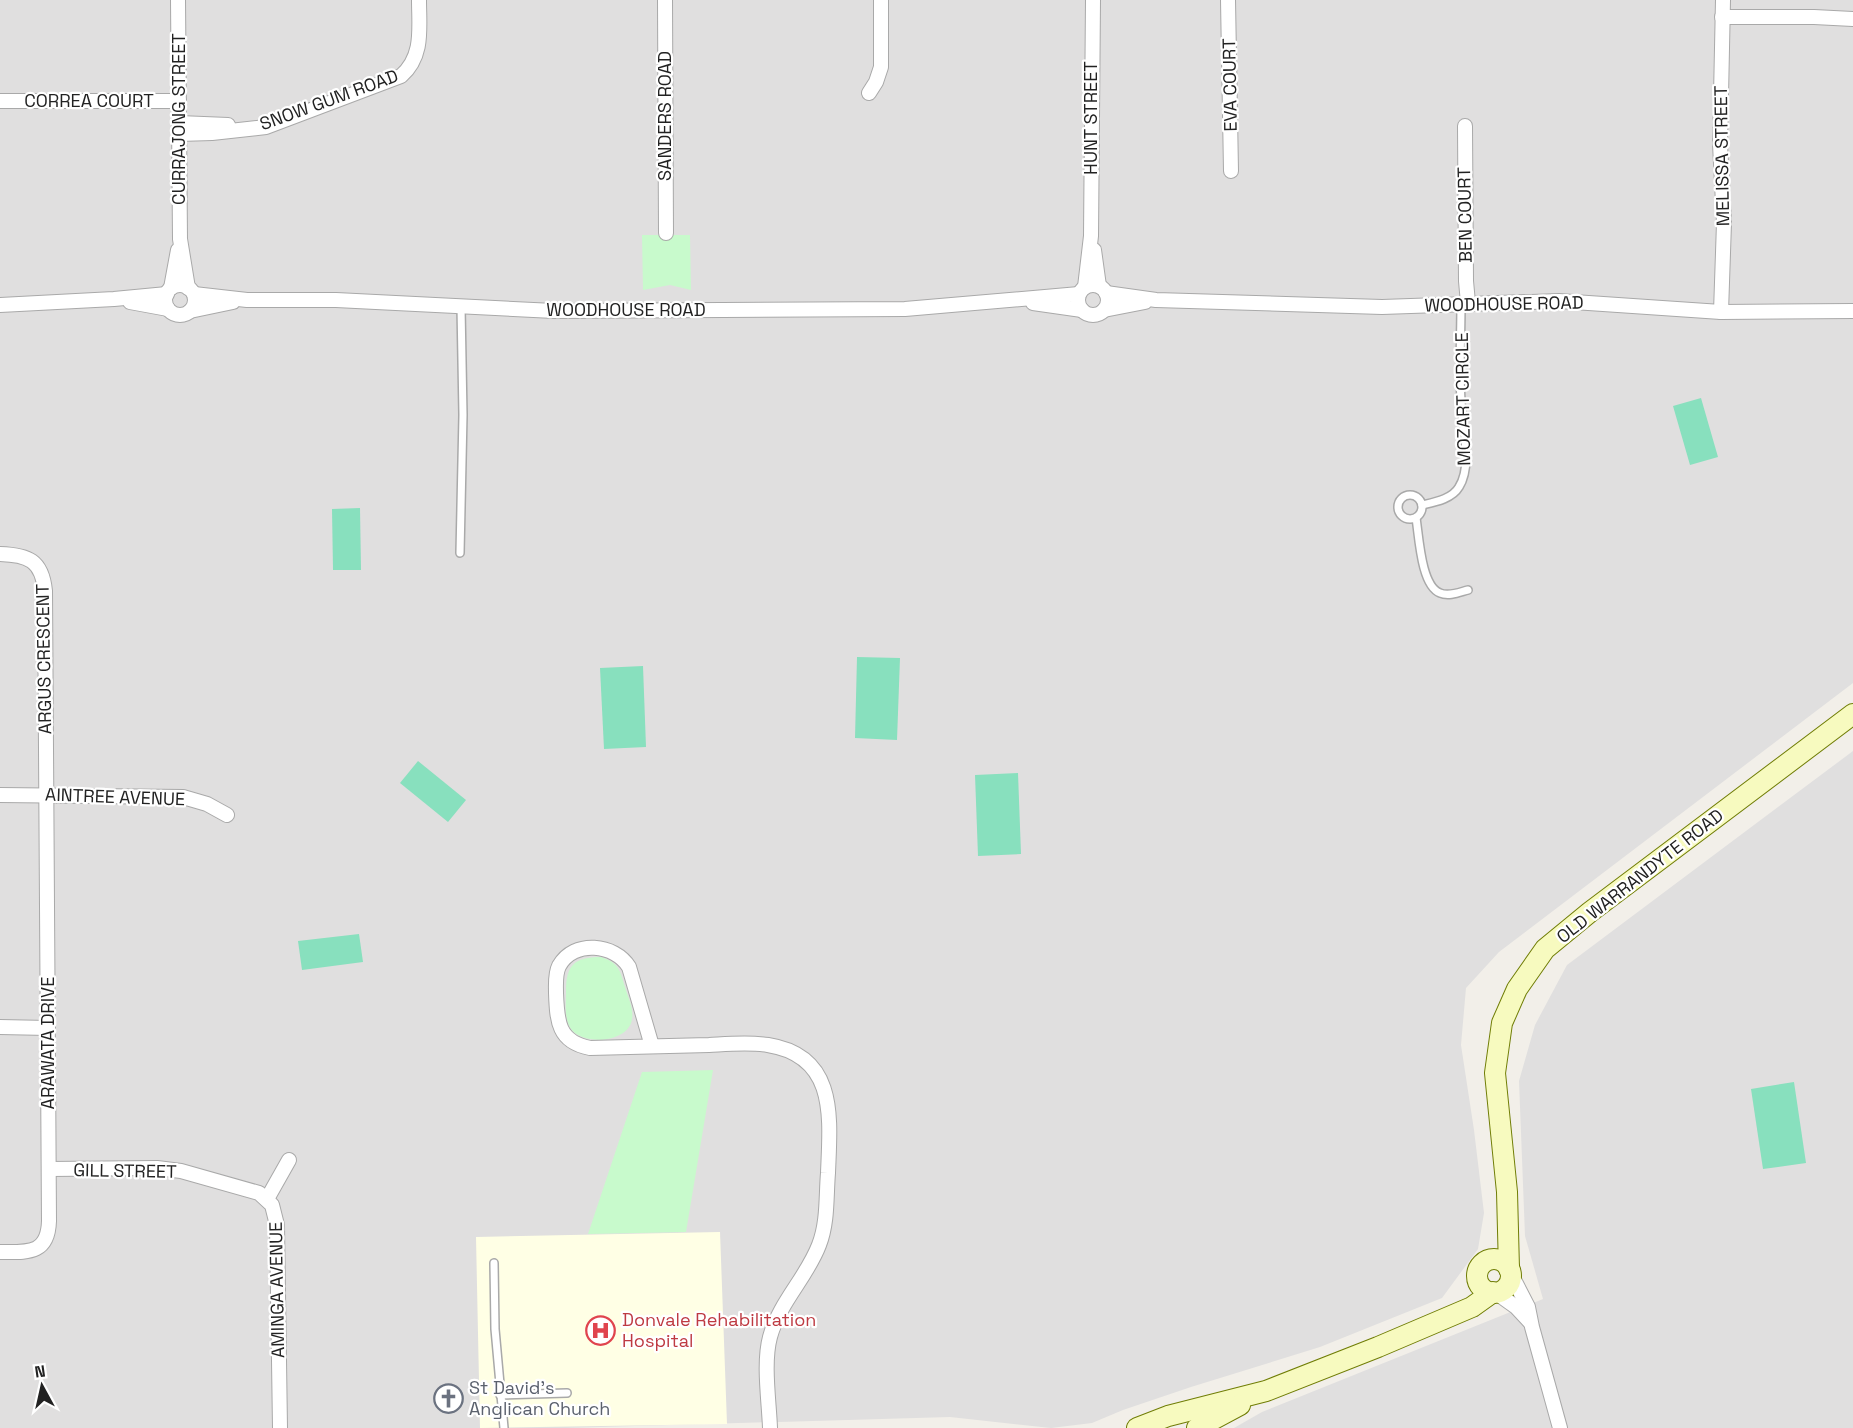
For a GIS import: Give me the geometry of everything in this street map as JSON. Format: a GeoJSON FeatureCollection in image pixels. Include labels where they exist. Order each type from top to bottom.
{"type":"FeatureCollection","features":[{"type":"Feature","properties":{"kind":"main road","name":"OLD WARRANDYTE ROAD"},"geometry":{"type":"LineString","coordinates":[[1510,1270],[1507,1192],[1495,1073],[1502,1023],[1517,989],[1545,949],[1590,912],[1853,714]]}},
{"type":"Feature","properties":{"kind":"main road","name":"OLD WARRANDYTE ROAD"},"geometry":{"type":"LineString","coordinates":[[1418,1330],[1463,1299],[1473,1286],[1479,1268],[1495,1242],[1507,1192]]}},
{"type":"Feature","properties":{"kind":"main road"},"geometry":{"type":"LineString","coordinates":[[1496,1259],[1505,1263],[1510,1270],[1508,1284],[1503,1290],[1494,1292],[1485,1290],[1479,1284],[1479,1268],[1486,1261],[1496,1259]]}},
{"type":"Feature","properties":{"kind":"main road","name":"OLD WARRANDYTE ROAD"},"geometry":{"type":"LineString","coordinates":[[1197,1428],[1266,1391],[1473,1307],[1494,1292]]}},
{"type":"Feature","properties":{"kind":"main road","name":"OLD WARRANDYTE ROAD"},"geometry":{"type":"LineString","coordinates":[[1137,1428],[1168,1416],[1266,1391]]}},
{"type":"Feature","properties":{"kind":"street","name":"CURRAJONG STREET"},"geometry":{"type":"LineString","coordinates":[[178,0],[180,239],[191,291]]}},
{"type":"Feature","properties":{"kind":"street","name":"SNOW GUM ROAD"},"geometry":{"type":"LineString","coordinates":[[179,129],[216,124],[248,129],[266,127],[401,76],[413,64],[417,54],[419,0]]}},
{"type":"Feature","properties":{"kind":"street","name":"SANDERS ROAD"},"geometry":{"type":"LineString","coordinates":[[664,0],[666,233]]}},
{"type":"Feature","properties":{"kind":"street"},"geometry":{"type":"LineString","coordinates":[[869,93],[881,67],[881,0]]}},
{"type":"Feature","properties":{"kind":"street","name":"HUNT STREET"},"geometry":{"type":"LineString","coordinates":[[1082,291],[1091,237],[1093,0]]}},
{"type":"Feature","properties":{"kind":"street","name":"EVA COURT"},"geometry":{"type":"LineString","coordinates":[[1228,0],[1231,171]]}},
{"type":"Feature","properties":{"kind":"street","name":"MELISSA STREET"},"geometry":{"type":"LineString","coordinates":[[1721,312],[1724,223],[1720,144],[1723,0]]}},
{"type":"Feature","properties":{"kind":"street"},"geometry":{"type":"LineString","coordinates":[[1722,17],[1853,19]]}},
{"type":"Feature","properties":{"kind":"street","name":"CORREA COURT"},"geometry":{"type":"LineString","coordinates":[[0,101],[179,101]]}},
{"type":"Feature","properties":{"kind":"street","name":"BEN COURT"},"geometry":{"type":"LineString","coordinates":[[1464,126],[1465,303]]}},
{"type":"Feature","properties":{"kind":"street","name":"HUNT STREET"},"geometry":{"type":"LineString","coordinates":[[1091,237],[1103,290]]}},
{"type":"Feature","properties":{"kind":"street","name":"CURRAJONG STREET"},"geometry":{"type":"LineString","coordinates":[[169,291],[180,239]]}},
{"type":"Feature","properties":{"kind":"street"},"geometry":{"type":"LineString","coordinates":[[0,305],[114,300],[169,291],[181,285],[191,291],[195,301],[190,311],[178,315],[168,309],[114,300]]}},
{"type":"Feature","properties":{"kind":"street"},"geometry":{"type":"LineString","coordinates":[[1093,285],[1103,290],[1108,303],[1104,310],[1093,315],[1082,310],[1078,302],[1082,291],[1093,285]]}},
{"type":"Feature","properties":{"kind":"street","name":"WOODHOUSE ROAD"},"geometry":{"type":"LineString","coordinates":[[1103,290],[1156,300],[1382,307],[1559,301],[1721,312],[1853,311]]}},
{"type":"Feature","properties":{"kind":"street"},"geometry":{"type":"LineString","coordinates":[[168,309],[165,302],[169,291]]}},
{"type":"Feature","properties":{"kind":"street","name":"WOODHOUSE ROAD"},"geometry":{"type":"LineString","coordinates":[[191,291],[247,300],[336,300],[547,310],[882,310],[1082,291]]}},
{"type":"Feature","properties":{"kind":"street","name":"WOODHOUSE ROAD"},"geometry":{"type":"LineString","coordinates":[[190,311],[247,300]]}},
{"type":"Feature","properties":{"kind":"street","name":"WOODHOUSE ROAD"},"geometry":{"type":"LineString","coordinates":[[1005,300],[1082,310]]}},
{"type":"Feature","properties":{"kind":"street","name":"WOODHOUSE ROAD"},"geometry":{"type":"LineString","coordinates":[[1104,310],[1156,300]]}},
{"type":"Feature","properties":{"kind":"street","name":"ARGUS CRESCENT"},"geometry":{"type":"LineString","coordinates":[[0,554],[26,557],[40,568],[44,581],[46,795]]}},
{"type":"Feature","properties":{"kind":"street","name":"AINTREE AVENUE"},"geometry":{"type":"LineString","coordinates":[[0,795],[183,797],[207,804],[227,816]]}},
{"type":"Feature","properties":{"kind":"street","name":"ARAWATA DRIVE"},"geometry":{"type":"LineString","coordinates":[[0,1252],[31,1251],[44,1243],[49,1226],[46,795]]}},
{"type":"Feature","properties":{"kind":"street"},"geometry":{"type":"LineString","coordinates":[[652,1046],[629,967],[625,961],[611,950],[602,948],[580,950],[564,959],[556,974],[557,1013],[559,1024],[569,1040],[579,1046],[590,1048],[769,1045],[798,1055],[808,1063],[823,1084],[830,1122],[824,1227],[813,1258],[781,1311],[770,1339],[768,1353],[770,1428]]}},
{"type":"Feature","properties":{"kind":"street"},"geometry":{"type":"LineString","coordinates":[[0,1027],[48,1028]]}},
{"type":"Feature","properties":{"kind":"street","name":"AMINGA AVENUE"},"geometry":{"type":"LineString","coordinates":[[280,1428],[278,1225],[275,1210],[267,1199],[289,1160]]}},
{"type":"Feature","properties":{"kind":"street","name":"GILL STREET"},"geometry":{"type":"LineString","coordinates":[[49,1170],[167,1169],[254,1190],[267,1199]]}},
{"type":"Feature","properties":{"kind":"street"},"geometry":{"type":"LineString","coordinates":[[1510,1270],[1526,1301],[1560,1428]]}},
{"type":"Feature","properties":{"kind":"street"},"geometry":{"type":"LineString","coordinates":[[1494,1292],[1520,1310],[1532,1327]]}},
{"type":"Feature","properties":{"kind":"lane","name":"MOZART CIRCLE"},"geometry":{"type":"LineString","coordinates":[[1416,518],[1408,520],[1401,515],[1398,510],[1399,502],[1411,495],[1419,499],[1422,505],[1441,500],[1456,491],[1465,473],[1466,455],[1461,400],[1465,303]]}},
{"type":"Feature","properties":{"kind":"lane"},"geometry":{"type":"LineString","coordinates":[[460,553],[463,415],[461,307]]}},
{"type":"Feature","properties":{"kind":"lane"},"geometry":{"type":"LineString","coordinates":[[1422,505],[1422,512],[1416,518],[1422,555],[1432,586],[1439,593],[1445,594],[1468,590]]}},
{"type":"Feature","properties":{"kind":"lane"},"geometry":{"type":"LineString","coordinates":[[494,1263],[495,1329],[504,1428]]}},
{"type":"Feature","properties":{"kind":"lane"},"geometry":{"type":"LineString","coordinates":[[500,1395],[567,1393]]}},
{"type":"Feature","properties":{"kind":"shaded area"},"geometry":{"type":"Polygon","coordinates":[[[0,0],[1853,0],[1853,683],[1499,952],[1466,988],[1461,1045],[1484,1213],[1478,1249],[1442,1298],[1320,1347],[1191,1387],[1092,1423],[1051,1428],[950,1417],[566,1428],[0,1428],[0,0]]]}},
{"type":"Feature","properties":{"kind":"shaded area"},"geometry":{"type":"Polygon","coordinates":[[[1853,751],[1853,1428],[1234,1428],[1262,1412],[1543,1299],[1525,1236],[1519,1081],[1535,1025],[1567,965],[1853,751]]]}},
{"type":"Feature","properties":{"kind":"shaded area","name":"Donvale Rehabilitation Hospital"},"geometry":{"type":"Polygon","coordinates":[[[720,1232],[727,1424],[480,1428],[476,1237],[720,1232]]]}},
{"type":"Feature","properties":{"kind":"green space"},"geometry":{"type":"Polygon","coordinates":[[[642,235],[690,235],[691,290],[670,285],[643,290],[642,235]]]}},
{"type":"Feature","properties":{"kind":"green space"},"geometry":{"type":"Polygon","coordinates":[[[1701,398],[1718,457],[1690,465],[1673,406],[1701,398]]]}},
{"type":"Feature","properties":{"kind":"green space"},"geometry":{"type":"Polygon","coordinates":[[[360,508],[361,570],[333,570],[332,509],[360,508]]]}},
{"type":"Feature","properties":{"kind":"green space"},"geometry":{"type":"Polygon","coordinates":[[[857,657],[900,658],[897,740],[855,738],[857,657]]]}},
{"type":"Feature","properties":{"kind":"green space"},"geometry":{"type":"Polygon","coordinates":[[[643,666],[646,747],[604,749],[600,668],[643,666]]]}},
{"type":"Feature","properties":{"kind":"green space"},"geometry":{"type":"Polygon","coordinates":[[[418,761],[466,800],[448,822],[400,783],[418,761]]]}},
{"type":"Feature","properties":{"kind":"green space"},"geometry":{"type":"Polygon","coordinates":[[[1018,773],[1021,854],[978,856],[975,775],[1018,773]]]}},
{"type":"Feature","properties":{"kind":"green space"},"geometry":{"type":"Polygon","coordinates":[[[359,934],[363,962],[302,970],[298,941],[359,934]]]}},
{"type":"Feature","properties":{"kind":"green space"},"geometry":{"type":"Polygon","coordinates":[[[592,957],[601,957],[612,962],[620,972],[630,1003],[632,1019],[629,1027],[623,1033],[615,1037],[595,1040],[585,1038],[571,1029],[567,1021],[566,983],[573,964],[592,957]]]}},
{"type":"Feature","properties":{"kind":"green space"},"geometry":{"type":"Polygon","coordinates":[[[713,1070],[686,1232],[588,1234],[642,1072],[713,1070]]]}},
{"type":"Feature","properties":{"kind":"green space"},"geometry":{"type":"Polygon","coordinates":[[[1794,1082],[1806,1163],[1763,1169],[1751,1089],[1794,1082]]]}},
{"type":"Feature","properties":{"kind":"place","name":"Donvale Rehabilitation Hospital"},"geometry":{"type":"Point","coordinates":[601,1330]}},
{"type":"Feature","properties":{"kind":"place","name":"St David's Anglican Church"},"geometry":{"type":"Point","coordinates":[448,1398]}}]}
